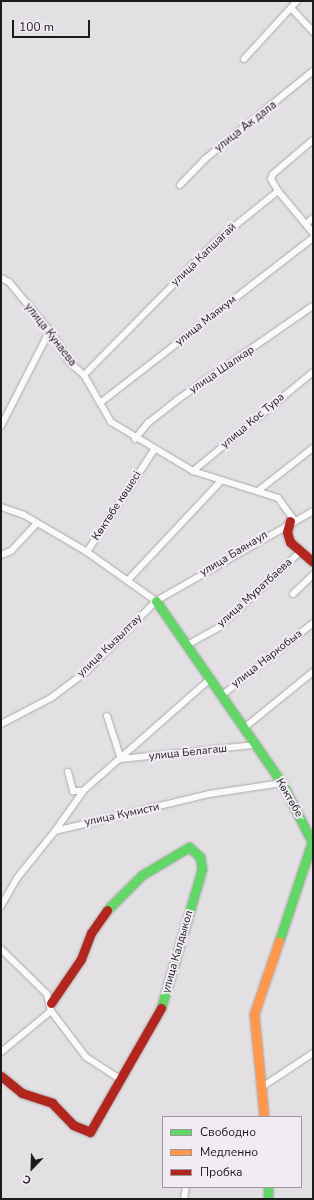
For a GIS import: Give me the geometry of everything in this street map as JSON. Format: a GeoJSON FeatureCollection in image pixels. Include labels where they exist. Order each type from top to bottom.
{"type":"FeatureCollection","features":[{"type":"Feature","properties":{"kind":"street"},"geometry":{"type":"LineString","coordinates":[[244,59],[297,1]]}},
{"type":"Feature","properties":{"kind":"street"},"geometry":{"type":"LineString","coordinates":[[291,8],[313,32]]}},
{"type":"Feature","properties":{"kind":"street","name":"улица Ак дала"},"geometry":{"type":"LineString","coordinates":[[180,185],[205,160],[313,71]]}},
{"type":"Feature","properties":{"kind":"street"},"geometry":{"type":"LineString","coordinates":[[313,140],[273,174],[271,179],[278,191],[313,233]]}},
{"type":"Feature","properties":{"kind":"street","name":"улица Капшагай"},"geometry":{"type":"LineString","coordinates":[[84,375],[214,242],[278,191]]}},
{"type":"Feature","properties":{"kind":"street"},"geometry":{"type":"LineString","coordinates":[[306,224],[313,218]]}},
{"type":"Feature","properties":{"kind":"street","name":"улица Маякум"},"geometry":{"type":"LineString","coordinates":[[100,403],[313,238]]}},
{"type":"Feature","properties":{"kind":"street","name":"улица Кунаева"},"geometry":{"type":"LineString","coordinates":[[1,278],[9,282],[50,332],[69,362],[84,375],[111,422],[135,439],[193,471],[220,481],[259,490],[278,498],[292,520]]}},
{"type":"Feature","properties":{"kind":"street","name":"улица Шалкар"},"geometry":{"type":"LineString","coordinates":[[135,439],[148,423],[177,400],[313,306]]}},
{"type":"Feature","properties":{"kind":"street"},"geometry":{"type":"LineString","coordinates":[[1,426],[50,332]]}},
{"type":"Feature","properties":{"kind":"street","name":"улица Кос Тура"},"geometry":{"type":"LineString","coordinates":[[193,471],[313,372]]}},
{"type":"Feature","properties":{"kind":"street"},"geometry":{"type":"LineString","coordinates":[[259,490],[313,448]]}},
{"type":"Feature","properties":{"kind":"street","name":"Көктөбе көшесі"},"geometry":{"type":"LineString","coordinates":[[154,450],[87,552],[156,601]]}},
{"type":"Feature","properties":{"kind":"street"},"geometry":{"type":"LineString","coordinates":[[128,580],[220,481]]}},
{"type":"Feature","properties":{"kind":"street"},"geometry":{"type":"LineString","coordinates":[[1,507],[24,515],[36,524],[87,552]]}},
{"type":"Feature","properties":{"kind":"street","name":"улица Баянаул"},"geometry":{"type":"LineString","coordinates":[[156,601],[292,520],[313,511]]}},
{"type":"Feature","properties":{"kind":"street"},"geometry":{"type":"LineString","coordinates":[[292,520],[287,532],[290,542],[313,562]]}},
{"type":"Feature","properties":{"kind":"street"},"geometry":{"type":"LineString","coordinates":[[1,555],[11,551],[36,524]]}},
{"type":"Feature","properties":{"kind":"street","name":"улица Муратбаева"},"geometry":{"type":"LineString","coordinates":[[187,645],[219,627],[301,551]]}},
{"type":"Feature","properties":{"kind":"street"},"geometry":{"type":"LineString","coordinates":[[292,594],[313,575]]}},
{"type":"Feature","properties":{"kind":"street","name":"Көктөбе"},"geometry":{"type":"LineString","coordinates":[[156,601],[282,783],[310,828],[312,842],[254,1014],[264,1116]]}},
{"type":"Feature","properties":{"kind":"street","name":"улица Кызылтау"},"geometry":{"type":"LineString","coordinates":[[1,724],[51,698],[87,671],[156,601]]}},
{"type":"Feature","properties":{"kind":"street","name":"улица Наркобыз"},"geometry":{"type":"LineString","coordinates":[[222,696],[313,623]]}},
{"type":"Feature","properties":{"kind":"street"},"geometry":{"type":"LineString","coordinates":[[244,728],[313,672]]}},
{"type":"Feature","properties":{"kind":"street","name":"улица Белагаш"},"geometry":{"type":"LineString","coordinates":[[55,831],[83,791],[210,679]]}},
{"type":"Feature","properties":{"kind":"street"},"geometry":{"type":"LineString","coordinates":[[107,716],[121,759]]}},
{"type":"Feature","properties":{"kind":"street","name":"улица Белагаш"},"geometry":{"type":"LineString","coordinates":[[121,759],[255,745]]}},
{"type":"Feature","properties":{"kind":"street"},"geometry":{"type":"LineString","coordinates":[[68,772],[72,791],[83,791]]}},
{"type":"Feature","properties":{"kind":"street","name":"улица Кумисти"},"geometry":{"type":"LineString","coordinates":[[55,831],[209,794],[282,783]]}},
{"type":"Feature","properties":{"kind":"street"},"geometry":{"type":"LineString","coordinates":[[1,906],[17,878],[55,831]]}},
{"type":"Feature","properties":{"kind":"street","name":"улица Калдыкол"},"geometry":{"type":"LineString","coordinates":[[1,1076],[22,1093],[52,1102],[64,1118],[76,1126],[90,1132],[120,1078],[151,1030],[164,1003],[202,869],[200,857],[189,846],[142,875],[104,912],[81,959],[51,1007]]}},
{"type":"Feature","properties":{"kind":"street"},"geometry":{"type":"LineString","coordinates":[[1,949],[47,994],[51,1007],[86,1057],[120,1078]]}},
{"type":"Feature","properties":{"kind":"street"},"geometry":{"type":"LineString","coordinates":[[1,1052],[51,1007]]}},
{"type":"Feature","properties":{"kind":"street"},"geometry":{"type":"LineString","coordinates":[[262,1087],[313,1053]]}},
{"type":"Feature","properties":{"kind":"street"},"geometry":{"type":"LineString","coordinates":[[184,1199],[185,1188]]}},
{"type":"Feature","properties":{"kind":"street"},"geometry":{"type":"LineString","coordinates":[[268,1188],[268,1199]]}},
{"type":"Feature","properties":{"kind":"traffic: fast"},"geometry":{"type":"LineString","coordinates":[[156,601],[282,783],[312,842],[279,941]]}},
{"type":"Feature","properties":{"kind":"traffic: fast"},"geometry":{"type":"LineString","coordinates":[[107,910],[142,875],[189,847],[200,857],[202,869],[161,1008]]}},
{"type":"Feature","properties":{"kind":"traffic: fast"},"geometry":{"type":"LineString","coordinates":[[268,1188],[268,1199]]}},
{"type":"Feature","properties":{"kind":"traffic: slow"},"geometry":{"type":"LineString","coordinates":[[264,1116],[254,1014],[279,941]]}},
{"type":"Feature","properties":{"kind":"traffic: jam"},"geometry":{"type":"LineString","coordinates":[[290,521],[287,532],[290,542],[313,562]]}},
{"type":"Feature","properties":{"kind":"traffic: jam"},"geometry":{"type":"LineString","coordinates":[[51,1003],[81,959],[91,933],[107,910]]}},
{"type":"Feature","properties":{"kind":"traffic: jam"},"geometry":{"type":"LineString","coordinates":[[1,1076],[22,1093],[52,1103],[73,1125],[90,1132],[161,1008]]}}]}
